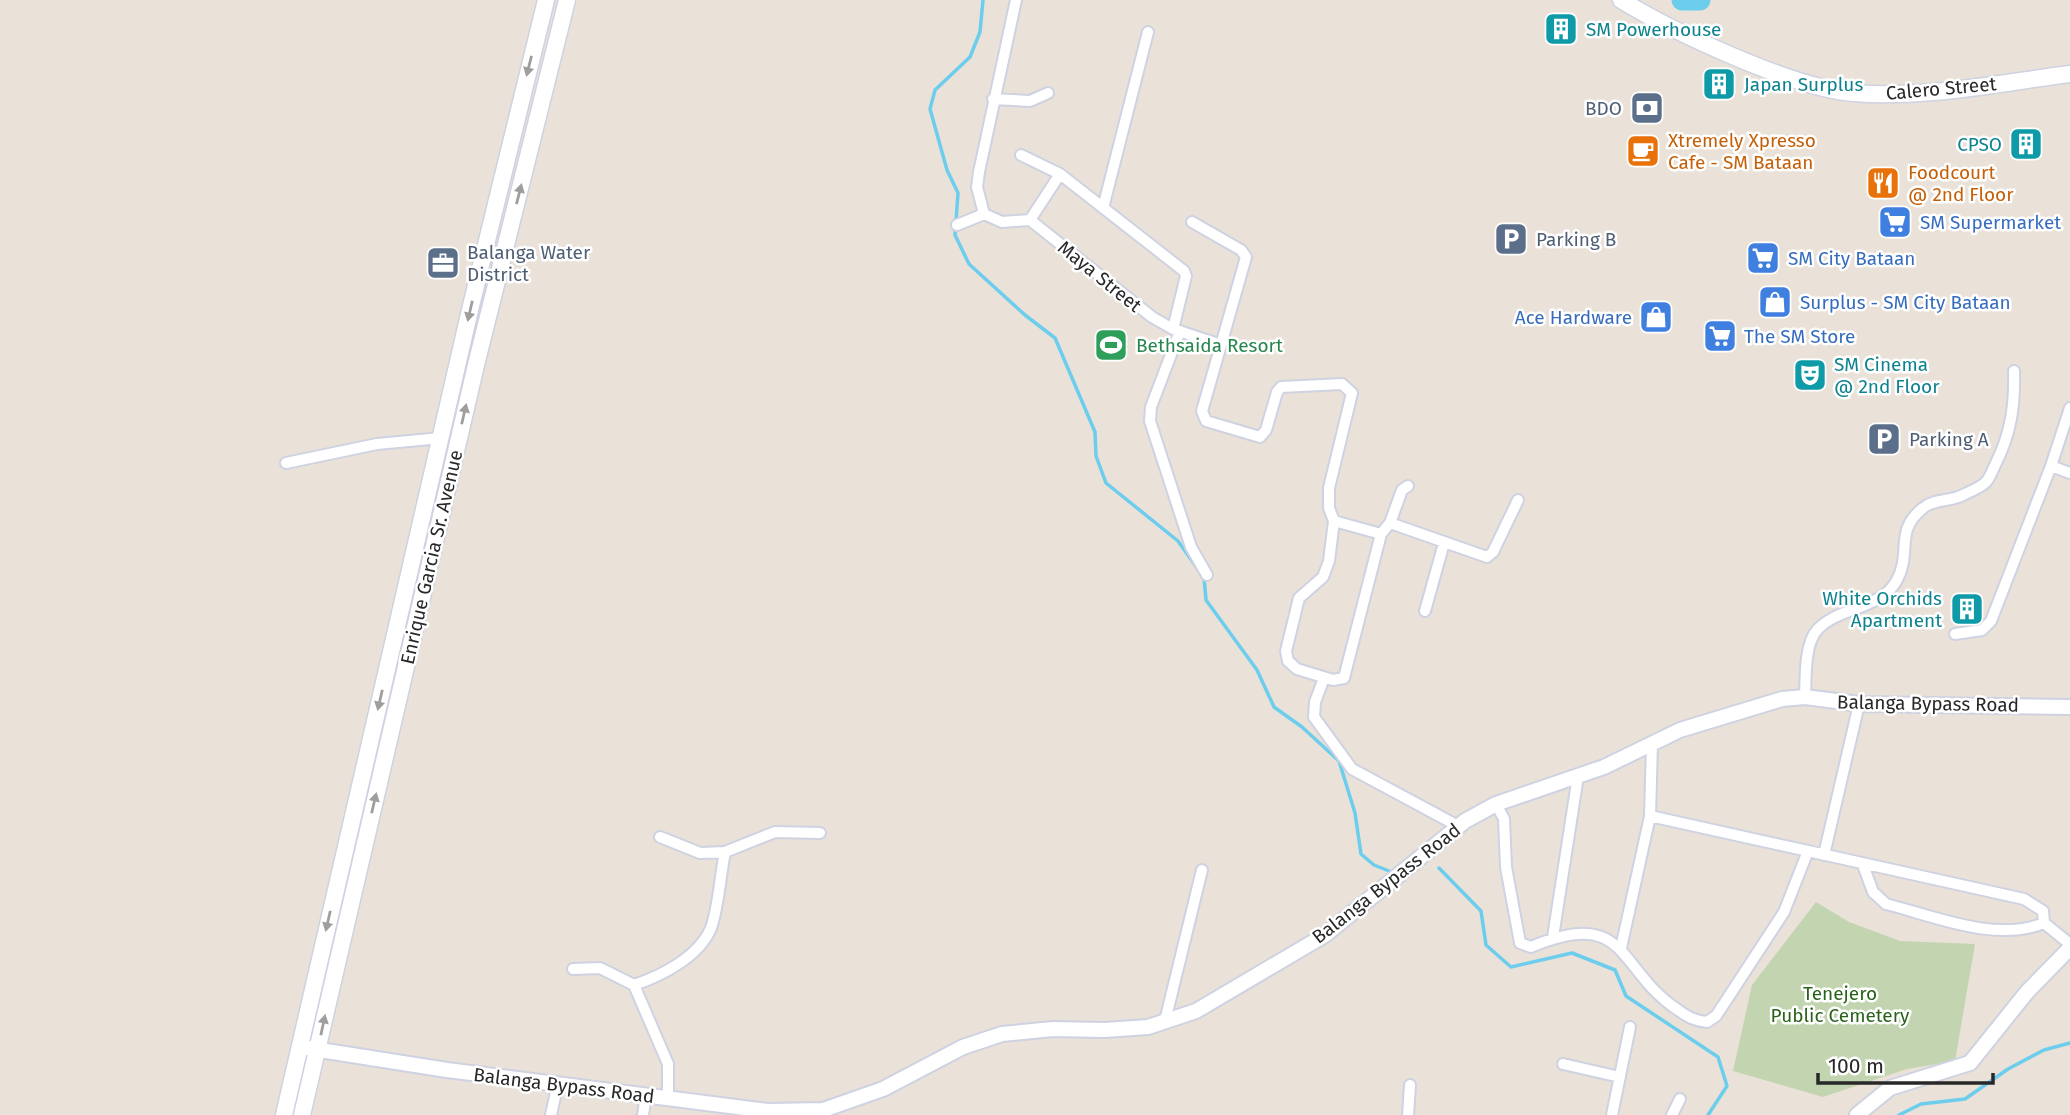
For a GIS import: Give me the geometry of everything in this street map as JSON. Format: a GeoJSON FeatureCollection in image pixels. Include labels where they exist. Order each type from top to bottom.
{"type":"FeatureCollection","features":[{"type":"Feature","properties":{"kind":"main road","name":"Enrique Garcia Sr. Avenue"},"geometry":{"type":"LineString","coordinates":[[284,1115],[545,0]]}},
{"type":"Feature","properties":{"kind":"main road","name":"Enrique Garcia Sr. Avenue"},"geometry":{"type":"LineString","coordinates":[[302,1115],[476,365],[568,0]]}},
{"type":"Feature","properties":{"kind":"main road","name":"Calero Street"},"geometry":{"type":"LineString","coordinates":[[1621,0],[1752,63],[1804,82],[1850,93],[1922,92],[2070,74]]}},
{"type":"Feature","properties":{"kind":"main road"},"geometry":{"type":"LineString","coordinates":[[459,363],[476,365]]}},
{"type":"Feature","properties":{"kind":"street"},"geometry":{"type":"LineString","coordinates":[[984,214],[977,187],[992,99],[1016,0]]}},
{"type":"Feature","properties":{"kind":"street"},"geometry":{"type":"LineString","coordinates":[[1103,208],[1148,32]]}},
{"type":"Feature","properties":{"kind":"street"},"geometry":{"type":"LineString","coordinates":[[992,99],[1030,101],[1048,93]]}},
{"type":"Feature","properties":{"kind":"street"},"geometry":{"type":"LineString","coordinates":[[1021,155],[1060,174],[1184,271],[1186,276],[1176,330],[1151,407],[1150,421],[1191,547],[1207,576]]}},
{"type":"Feature","properties":{"kind":"street"},"geometry":{"type":"LineString","coordinates":[[957,225],[984,214],[1002,222],[1030,220],[1060,174]]}},
{"type":"Feature","properties":{"kind":"street","name":"Maya Street"},"geometry":{"type":"LineString","coordinates":[[1030,220],[1152,317],[1176,330],[1221,345]]}},
{"type":"Feature","properties":{"kind":"street"},"geometry":{"type":"LineString","coordinates":[[1192,222],[1241,250],[1245,257],[1202,411],[1206,421],[1260,437],[1266,430],[1277,392],[1281,387],[1342,384],[1352,393],[1329,488],[1329,508],[1334,521],[1329,561],[1322,577],[1298,598],[1286,651],[1288,661],[1297,669],[1340,680],[1347,672],[1381,534],[1390,523],[1402,490],[1408,486]]}},
{"type":"Feature","properties":{"kind":"street"},"geometry":{"type":"LineString","coordinates":[[1804,697],[1809,651],[1816,631],[1831,620],[1882,597],[1896,582],[1905,559],[1903,533],[1922,508],[1934,501],[1958,498],[1986,482],[2004,446],[2015,407],[2014,371]]}},
{"type":"Feature","properties":{"kind":"street"},"geometry":{"type":"LineString","coordinates":[[1955,634],[1982,630],[1991,621],[2051,466],[2070,408]]}},
{"type":"Feature","properties":{"kind":"street"},"geometry":{"type":"LineString","coordinates":[[286,463],[377,444],[441,438]]}},
{"type":"Feature","properties":{"kind":"street"},"geometry":{"type":"LineString","coordinates":[[2051,466],[2070,473]]}},
{"type":"Feature","properties":{"kind":"street"},"geometry":{"type":"LineString","coordinates":[[1390,523],[1487,557],[1496,546],[1518,500]]}},
{"type":"Feature","properties":{"kind":"street"},"geometry":{"type":"LineString","coordinates":[[1334,521],[1381,534]]}},
{"type":"Feature","properties":{"kind":"street"},"geometry":{"type":"LineString","coordinates":[[1425,611],[1444,543]]}},
{"type":"Feature","properties":{"kind":"street"},"geometry":{"type":"LineString","coordinates":[[1324,678],[1314,702],[1314,717],[1352,769],[1458,827]]}},
{"type":"Feature","properties":{"kind":"street","name":"Balanga Bypass Road"},"geometry":{"type":"LineString","coordinates":[[299,1047],[768,1111],[823,1110],[883,1089],[963,1047],[1002,1034],[1053,1029],[1137,1028],[1196,1011],[1325,935],[1458,827],[1496,804],[1604,767],[1680,730],[1782,699],[1804,697],[1859,704],[2070,707]]}},
{"type":"Feature","properties":{"kind":"street"},"geometry":{"type":"LineString","coordinates":[[1824,855],[1859,704]]}},
{"type":"Feature","properties":{"kind":"street"},"geometry":{"type":"LineString","coordinates":[[1622,948],[1650,816],[1652,743]]}},
{"type":"Feature","properties":{"kind":"street"},"geometry":{"type":"LineString","coordinates":[[1553,936],[1578,776]]}},
{"type":"Feature","properties":{"kind":"street"},"geometry":{"type":"LineString","coordinates":[[1496,804],[1504,819],[1506,867],[1520,943],[1531,947],[1553,936],[1594,936],[1622,948],[1662,1000],[1691,1019],[1707,1021],[1716,1016],[1784,912],[1808,851]]}},
{"type":"Feature","properties":{"kind":"street"},"geometry":{"type":"LineString","coordinates":[[1650,816],[2024,899],[2042,911],[2044,923],[2070,946],[1970,1063],[1890,1088],[1857,1115]]}},
{"type":"Feature","properties":{"kind":"street"},"geometry":{"type":"LineString","coordinates":[[660,837],[700,853],[725,852],[775,832],[820,833]]}},
{"type":"Feature","properties":{"kind":"street"},"geometry":{"type":"LineString","coordinates":[[634,985],[660,976],[692,953],[710,929],[725,852]]}},
{"type":"Feature","properties":{"kind":"street"},"geometry":{"type":"LineString","coordinates":[[1863,865],[1873,892],[1886,904],[2001,930],[2026,930],[2044,923]]}},
{"type":"Feature","properties":{"kind":"street"},"geometry":{"type":"LineString","coordinates":[[1165,1021],[1202,870]]}},
{"type":"Feature","properties":{"kind":"street"},"geometry":{"type":"LineString","coordinates":[[573,969],[600,968],[634,985],[641,997],[653,1035],[668,1064],[668,1098]]}},
{"type":"Feature","properties":{"kind":"street"},"geometry":{"type":"LineString","coordinates":[[1612,1115],[1630,1027]]}},
{"type":"Feature","properties":{"kind":"street"},"geometry":{"type":"LineString","coordinates":[[1563,1064],[1620,1077]]}},
{"type":"Feature","properties":{"kind":"street"},"geometry":{"type":"LineString","coordinates":[[551,1115],[558,1083]]}},
{"type":"Feature","properties":{"kind":"street"},"geometry":{"type":"LineString","coordinates":[[1408,1115],[1410,1085]]}},
{"type":"Feature","properties":{"kind":"street"},"geometry":{"type":"LineString","coordinates":[[643,1115],[646,1095]]}},
{"type":"Feature","properties":{"kind":"street"},"geometry":{"type":"LineString","coordinates":[[1672,1115],[1679,1100]]}},
{"type":"Feature","properties":{"kind":"green space","name":"Tenejero Public Cemetery"},"geometry":{"type":"Polygon","coordinates":[[[1816,902],[1849,922],[1900,941],[1975,944],[1955,1061],[1907,1069],[1823,1097],[1733,1071],[1752,985],[1816,902]]]}},
{"type":"Feature","properties":{"kind":"waterway"},"geometry":{"type":"LineString","coordinates":[[983,0],[980,32],[970,57],[935,90],[930,109],[947,170],[958,193],[955,235],[969,264],[1025,315],[1055,338],[1095,432],[1096,456],[1106,483],[1178,541],[1200,572]]}},
{"type":"Feature","properties":{"kind":"waterway"},"geometry":{"type":"LineString","coordinates":[[1682,0],[1700,0]]}},
{"type":"Feature","properties":{"kind":"waterway"},"geometry":{"type":"LineString","coordinates":[[1204,578],[1206,600],[1257,670],[1274,707],[1302,727],[1339,761],[1355,813],[1361,854],[1374,865],[1394,873]]}},
{"type":"Feature","properties":{"kind":"waterway"},"geometry":{"type":"LineString","coordinates":[[1439,868],[1481,911],[1486,945],[1511,967],[1572,953],[1615,970],[1626,996],[1718,1057],[1727,1086],[1708,1115]]}},
{"type":"Feature","properties":{"kind":"waterway"},"geometry":{"type":"LineString","coordinates":[[1899,1115],[1921,1104],[1965,1099],[2008,1069],[2044,1050],[2070,1043]]}},
{"type":"Feature","properties":{"kind":"place","name":"SM Powerhouse"},"geometry":{"type":"Point","coordinates":[1561,29]}},
{"type":"Feature","properties":{"kind":"place","name":"Japan Surplus"},"geometry":{"type":"Point","coordinates":[1719,84]}},
{"type":"Feature","properties":{"kind":"place","name":"BDO"},"geometry":{"type":"Point","coordinates":[1647,108]}},
{"type":"Feature","properties":{"kind":"place","name":"CPSO"},"geometry":{"type":"Point","coordinates":[2026,144]}},
{"type":"Feature","properties":{"kind":"place","name":"Xtremely Xpresso Cafe - SM Bataan"},"geometry":{"type":"Point","coordinates":[1643,151]}},
{"type":"Feature","properties":{"kind":"place","name":"Foodcourt @ 2nd Floor"},"geometry":{"type":"Point","coordinates":[1883,183]}},
{"type":"Feature","properties":{"kind":"place","name":"SM Supermarket"},"geometry":{"type":"Point","coordinates":[1895,222]}},
{"type":"Feature","properties":{"kind":"place","name":"Parking B"},"geometry":{"type":"Point","coordinates":[1511,239]}},
{"type":"Feature","properties":{"kind":"place","name":"SM City Bataan"},"geometry":{"type":"Point","coordinates":[1763,258]}},
{"type":"Feature","properties":{"kind":"place","name":"Balanga Water District"},"geometry":{"type":"Point","coordinates":[443,263]}},
{"type":"Feature","properties":{"kind":"place","name":"Surplus - SM City Bataan"},"geometry":{"type":"Point","coordinates":[1775,302]}},
{"type":"Feature","properties":{"kind":"place","name":"Ace Hardware"},"geometry":{"type":"Point","coordinates":[1656,317]}},
{"type":"Feature","properties":{"kind":"place","name":"The SM Store"},"geometry":{"type":"Point","coordinates":[1720,336]}},
{"type":"Feature","properties":{"kind":"place","name":"Bethsaida Resort"},"geometry":{"type":"Point","coordinates":[1111,345]}},
{"type":"Feature","properties":{"kind":"place","name":"SM Cinema @ 2nd Floor"},"geometry":{"type":"Point","coordinates":[1810,375]}},
{"type":"Feature","properties":{"kind":"place","name":"Parking A"},"geometry":{"type":"Point","coordinates":[1884,439]}},
{"type":"Feature","properties":{"kind":"place","name":"White Orchids Apartment"},"geometry":{"type":"Point","coordinates":[1967,609]}}]}
